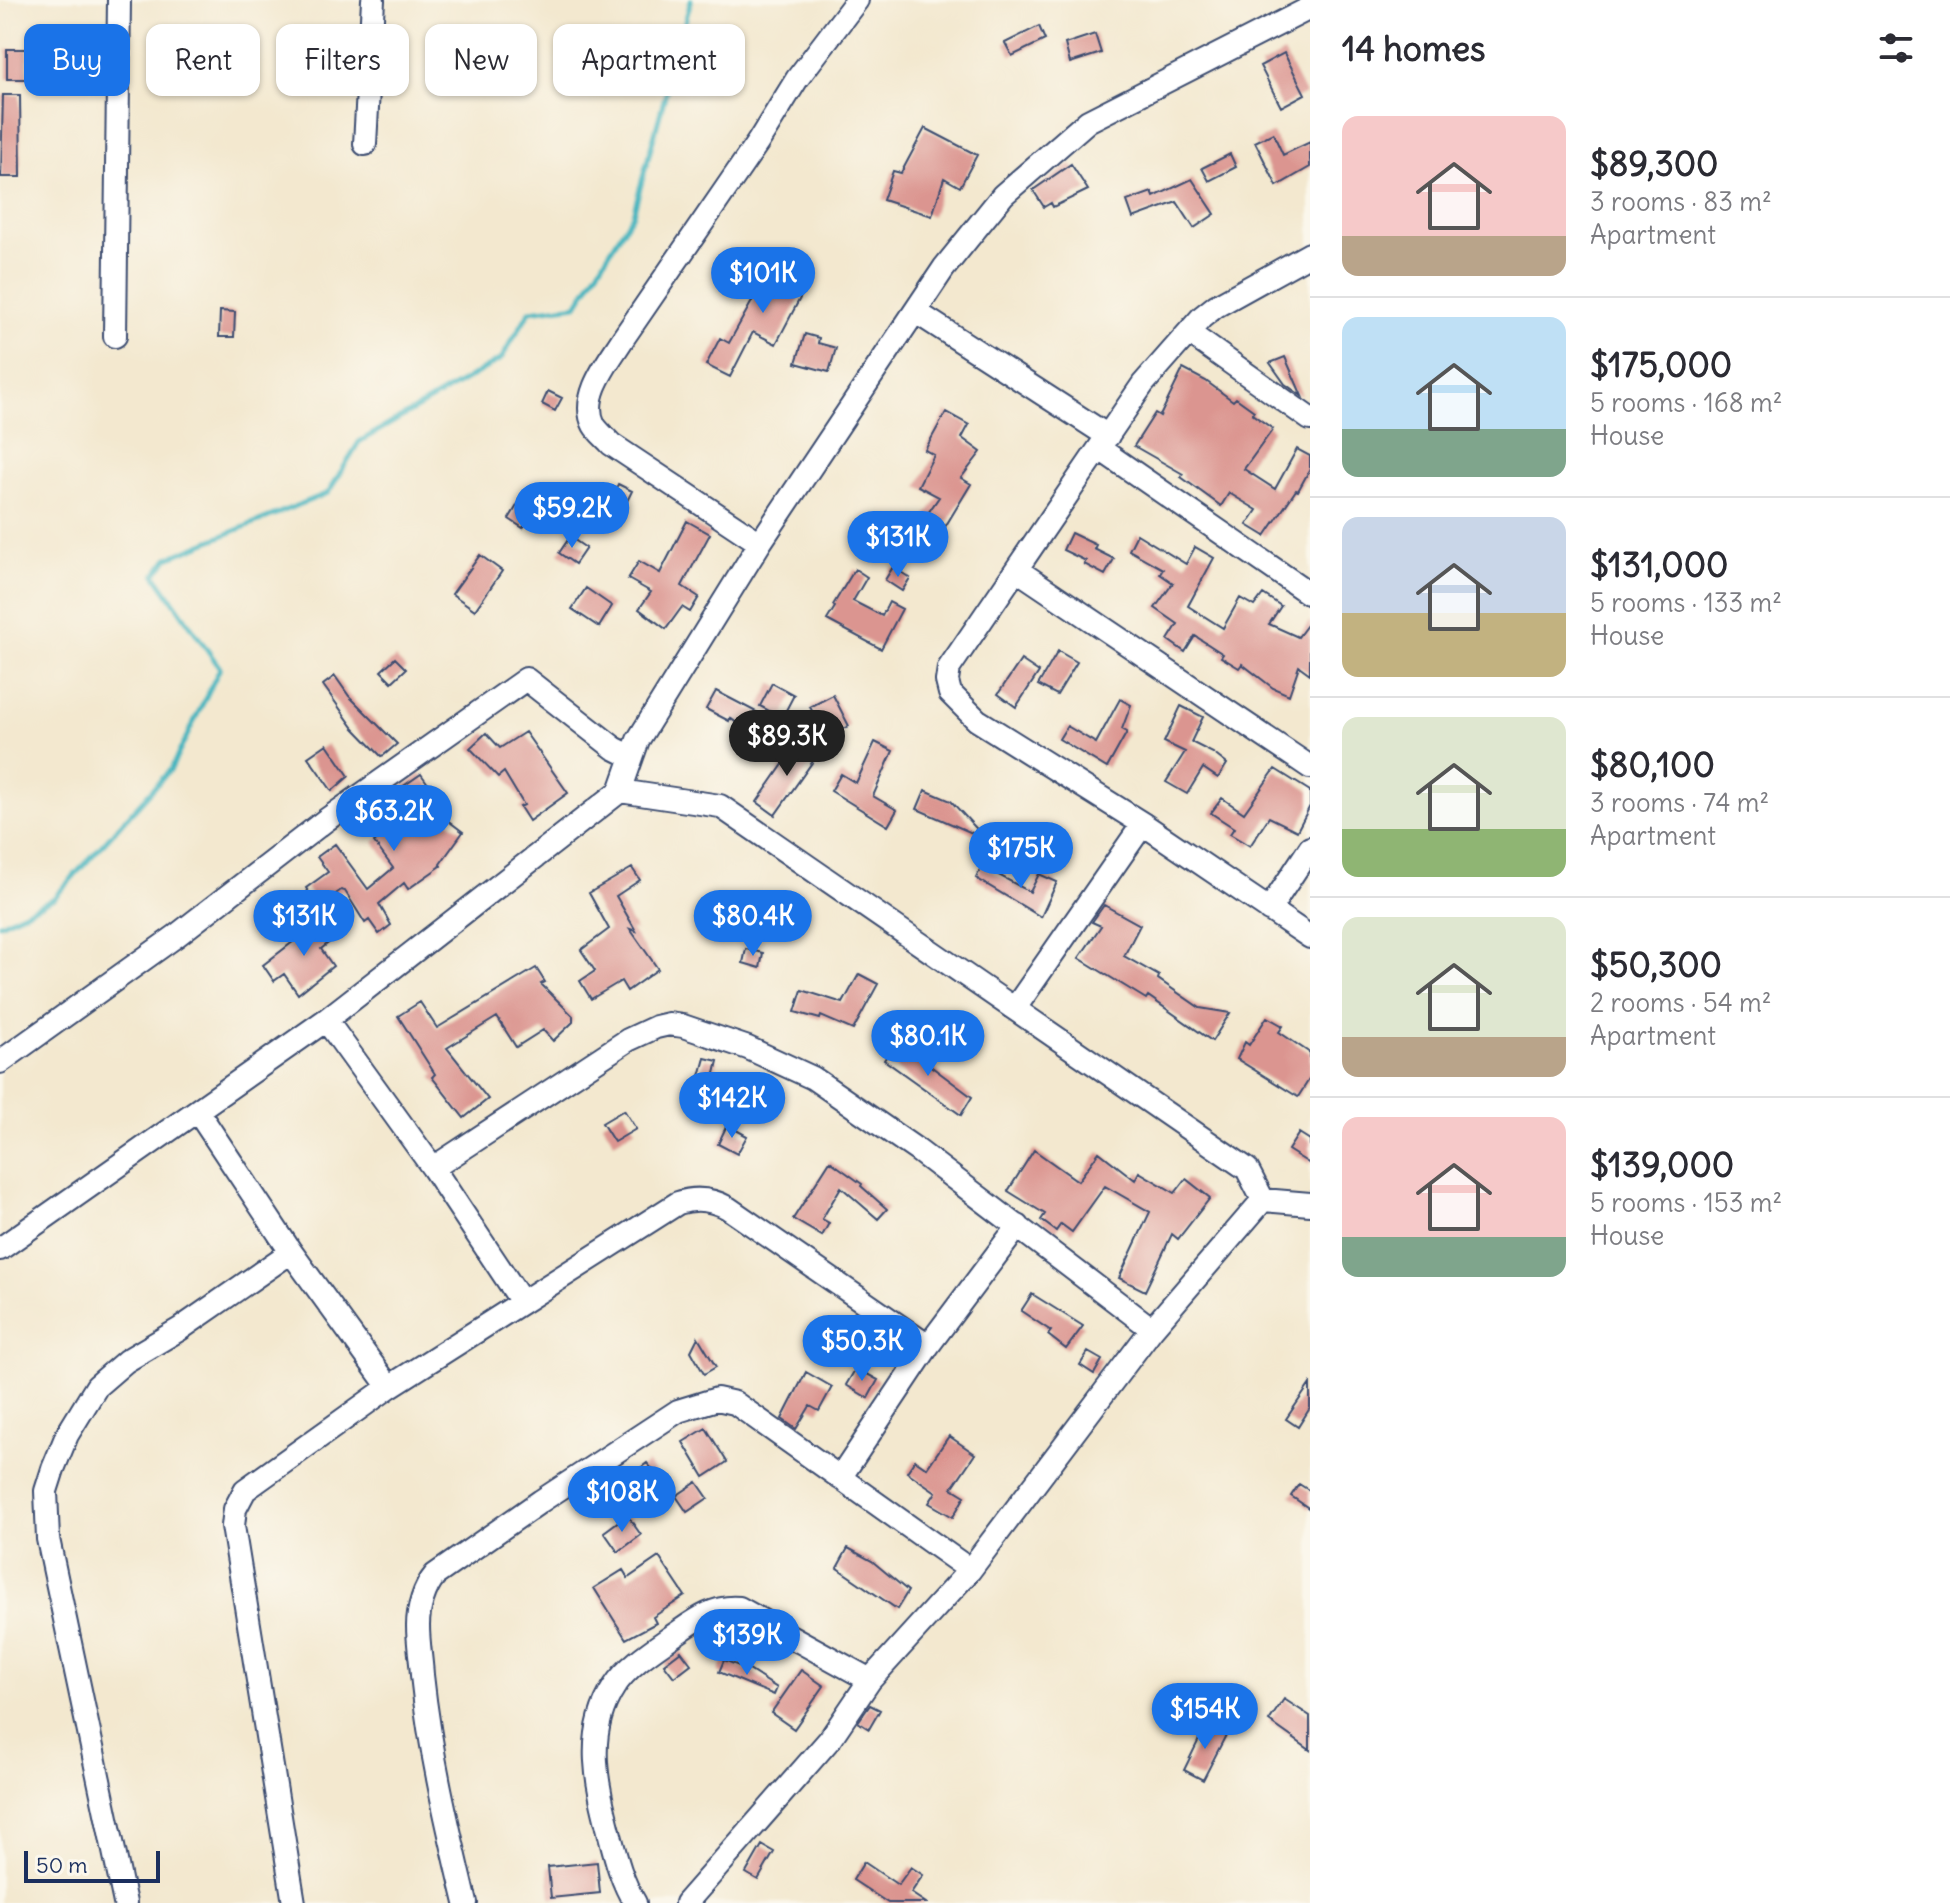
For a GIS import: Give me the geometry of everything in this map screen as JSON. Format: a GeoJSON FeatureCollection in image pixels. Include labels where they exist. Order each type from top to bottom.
{"type":"FeatureCollection","features":[{"type":"Feature","properties":{"kind":"street"},"geometry":{"type":"LineString","coordinates":[[115,336],[119,0]]}},
{"type":"Feature","properties":{"kind":"street"},"geometry":{"type":"LineString","coordinates":[[365,144],[373,0]]}},
{"type":"Feature","properties":{"kind":"street"},"geometry":{"type":"LineString","coordinates":[[760,543],[611,444],[594,424],[590,401],[604,369],[624,337],[758,142],[797,79],[857,0]]}},
{"type":"Feature","properties":{"kind":"street"},"geometry":{"type":"LineString","coordinates":[[0,1249],[326,1020],[620,791],[630,756],[652,716],[760,543],[944,268],[1003,195],[1088,121],[1310,8]]}},
{"type":"Feature","properties":{"kind":"street"},"geometry":{"type":"LineString","coordinates":[[1310,254],[1216,306],[1143,384],[949,668],[947,681],[950,693],[977,720],[1143,824],[1310,937]]}},
{"type":"Feature","properties":{"kind":"street"},"geometry":{"type":"LineString","coordinates":[[916,312],[1104,442],[1310,594]]}},
{"type":"Feature","properties":{"kind":"street"},"geometry":{"type":"LineString","coordinates":[[1189,333],[1310,419]]}},
{"type":"Feature","properties":{"kind":"street"},"geometry":{"type":"LineString","coordinates":[[1017,570],[1310,767]]}},
{"type":"Feature","properties":{"kind":"street"},"geometry":{"type":"LineString","coordinates":[[0,1062],[176,936],[326,820],[526,679],[614,748],[630,756]]}},
{"type":"Feature","properties":{"kind":"street"},"geometry":{"type":"LineString","coordinates":[[620,791],[720,806],[1247,1169],[1263,1200]]}},
{"type":"Feature","properties":{"kind":"street"},"geometry":{"type":"LineString","coordinates":[[1015,1008],[1143,824]]}},
{"type":"Feature","properties":{"kind":"street"},"geometry":{"type":"LineString","coordinates":[[1269,910],[1310,848]]}},
{"type":"Feature","properties":{"kind":"street"},"geometry":{"type":"LineString","coordinates":[[326,1020],[433,1168],[522,1302]]}},
{"type":"Feature","properties":{"kind":"street"},"geometry":{"type":"LineString","coordinates":[[433,1168],[628,1040],[669,1024],[683,1026],[748,1048],[813,1078],[917,1150],[1152,1329]]}},
{"type":"Feature","properties":{"kind":"street"},"geometry":{"type":"LineString","coordinates":[[198,1112],[291,1252],[389,1387]]}},
{"type":"Feature","properties":{"kind":"street"},"geometry":{"type":"LineString","coordinates":[[294,1903],[233,1526],[235,1509],[245,1490],[389,1387],[678,1203],[706,1200],[728,1208],[928,1346]]}},
{"type":"Feature","properties":{"kind":"street"},"geometry":{"type":"LineString","coordinates":[[1263,1200],[1310,1204]]}},
{"type":"Feature","properties":{"kind":"street"},"geometry":{"type":"LineString","coordinates":[[686,1903],[830,1739],[870,1680],[970,1570],[1152,1329],[1263,1200]]}},
{"type":"Feature","properties":{"kind":"street"},"geometry":{"type":"LineString","coordinates":[[840,1478],[928,1346],[1018,1226]]}},
{"type":"Feature","properties":{"kind":"street"},"geometry":{"type":"LineString","coordinates":[[125,1903],[48,1539],[46,1491],[67,1435],[97,1386],[126,1361],[180,1329],[291,1252]]}},
{"type":"Feature","properties":{"kind":"street"},"geometry":{"type":"LineString","coordinates":[[466,1903],[440,1794],[426,1708],[418,1627],[423,1598],[431,1581],[541,1501],[628,1443],[678,1411],[722,1399],[735,1403],[970,1570]]}},
{"type":"Feature","properties":{"kind":"street"},"geometry":{"type":"LineString","coordinates":[[635,1903],[625,1887],[617,1862],[594,1762],[598,1722],[616,1683],[651,1651],[684,1628],[715,1609],[728,1607],[739,1608],[870,1680]]}},
{"type":"Feature","properties":{"kind":"building"},"geometry":{"type":"Polygon","coordinates":[[[1039,26],[1045,40],[1012,56],[1005,43],[1039,26]]]}},
{"type":"Feature","properties":{"kind":"building"},"geometry":{"type":"Polygon","coordinates":[[[1095,34],[1101,53],[1070,63],[1065,44],[1095,34]]]}},
{"type":"Feature","properties":{"kind":"building"},"geometry":{"type":"Polygon","coordinates":[[[7,49],[24,49],[24,79],[7,79],[7,49]]]}},
{"type":"Feature","properties":{"kind":"building"},"geometry":{"type":"Polygon","coordinates":[[[1284,53],[1305,94],[1281,107],[1260,66],[1284,53]]]}},
{"type":"Feature","properties":{"kind":"building"},"geometry":{"type":"Polygon","coordinates":[[[3,95],[20,95],[21,177],[1,177],[3,95]]]}},
{"type":"Feature","properties":{"kind":"building"},"geometry":{"type":"Polygon","coordinates":[[[925,128],[977,155],[960,187],[944,178],[932,216],[883,200],[893,171],[901,173],[925,128]]]}},
{"type":"Feature","properties":{"kind":"building"},"geometry":{"type":"Polygon","coordinates":[[[1273,133],[1283,155],[1310,142],[1310,167],[1277,186],[1255,142],[1273,133]]]}},
{"type":"Feature","properties":{"kind":"building"},"geometry":{"type":"Polygon","coordinates":[[[1230,154],[1236,167],[1209,181],[1202,168],[1230,154]]]}},
{"type":"Feature","properties":{"kind":"building"},"geometry":{"type":"Polygon","coordinates":[[[1071,164],[1088,190],[1053,207],[1051,203],[1044,207],[1033,190],[1071,164]]]}},
{"type":"Feature","properties":{"kind":"building"},"geometry":{"type":"Polygon","coordinates":[[[1192,179],[1215,214],[1194,228],[1177,202],[1133,218],[1127,201],[1152,192],[1154,197],[1192,179]]]}},
{"type":"Feature","properties":{"kind":"building"},"geometry":{"type":"Polygon","coordinates":[[[784,255],[800,264],[799,272],[810,279],[776,344],[753,332],[730,377],[706,365],[720,338],[729,343],[756,294],[761,296],[784,255]]]}},
{"type":"Feature","properties":{"kind":"building"},"geometry":{"type":"Polygon","coordinates":[[[220,311],[235,312],[234,337],[219,337],[220,311]]]}},
{"type":"Feature","properties":{"kind":"building"},"geometry":{"type":"Polygon","coordinates":[[[805,334],[819,338],[818,343],[836,348],[829,372],[796,363],[805,334]]]}},
{"type":"Feature","properties":{"kind":"building"},"geometry":{"type":"Polygon","coordinates":[[[1285,357],[1302,396],[1285,384],[1270,363],[1285,357]]]}},
{"type":"Feature","properties":{"kind":"building"},"geometry":{"type":"Polygon","coordinates":[[[1183,369],[1233,401],[1236,398],[1273,429],[1244,469],[1275,489],[1297,449],[1310,456],[1310,469],[1298,491],[1265,536],[1247,525],[1257,510],[1229,493],[1221,506],[1181,477],[1183,474],[1134,446],[1155,413],[1160,416],[1183,369]]]}},
{"type":"Feature","properties":{"kind":"building"},"geometry":{"type":"Polygon","coordinates":[[[548,391],[562,398],[555,411],[542,404],[548,391]]]}},
{"type":"Feature","properties":{"kind":"building"},"geometry":{"type":"Polygon","coordinates":[[[946,412],[969,425],[962,438],[981,452],[961,478],[971,484],[928,555],[908,542],[939,497],[918,486],[934,455],[925,450],[946,412]]]}},
{"type":"Feature","properties":{"kind":"building"},"geometry":{"type":"Polygon","coordinates":[[[618,484],[632,491],[618,520],[605,513],[618,484]]]}},
{"type":"Feature","properties":{"kind":"building"},"geometry":{"type":"Polygon","coordinates":[[[518,504],[532,513],[523,528],[509,519],[518,504]]]}},
{"type":"Feature","properties":{"kind":"building"},"geometry":{"type":"Polygon","coordinates":[[[687,521],[710,534],[682,586],[699,597],[690,612],[682,607],[666,629],[639,609],[651,592],[628,579],[639,561],[660,573],[687,521]]]}},
{"type":"Feature","properties":{"kind":"building"},"geometry":{"type":"Polygon","coordinates":[[[1071,533],[1096,545],[1094,549],[1114,559],[1105,575],[1063,550],[1071,533]]]}},
{"type":"Feature","properties":{"kind":"building"},"geometry":{"type":"Polygon","coordinates":[[[1137,534],[1186,564],[1195,547],[1214,558],[1188,606],[1223,628],[1240,598],[1254,606],[1263,594],[1281,606],[1269,624],[1298,637],[1310,621],[1310,674],[1299,666],[1289,695],[1273,688],[1242,664],[1239,668],[1221,657],[1223,654],[1195,636],[1185,652],[1168,640],[1178,624],[1155,608],[1173,583],[1160,574],[1163,569],[1129,550],[1137,534]]]}},
{"type":"Feature","properties":{"kind":"building"},"geometry":{"type":"Polygon","coordinates":[[[570,537],[586,548],[575,564],[559,553],[570,537]]]}},
{"type":"Feature","properties":{"kind":"building"},"geometry":{"type":"Polygon","coordinates":[[[480,555],[502,571],[475,610],[452,594],[480,555]]]}},
{"type":"Feature","properties":{"kind":"building"},"geometry":{"type":"Polygon","coordinates":[[[893,567],[910,578],[902,591],[885,580],[893,567]]]}},
{"type":"Feature","properties":{"kind":"building"},"geometry":{"type":"Polygon","coordinates":[[[855,569],[867,577],[853,601],[882,616],[889,602],[902,609],[881,649],[827,620],[855,569]]]}},
{"type":"Feature","properties":{"kind":"building"},"geometry":{"type":"Polygon","coordinates":[[[586,588],[612,606],[599,627],[572,609],[586,588]]]}},
{"type":"Feature","properties":{"kind":"building"},"geometry":{"type":"Polygon","coordinates":[[[1058,651],[1077,662],[1057,695],[1038,685],[1058,651]]]}},
{"type":"Feature","properties":{"kind":"building"},"geometry":{"type":"Polygon","coordinates":[[[395,658],[406,669],[392,682],[381,671],[395,658]]]}},
{"type":"Feature","properties":{"kind":"building"},"geometry":{"type":"Polygon","coordinates":[[[1021,660],[1039,672],[1016,707],[998,694],[1021,660]]]}},
{"type":"Feature","properties":{"kind":"building"},"geometry":{"type":"Polygon","coordinates":[[[335,676],[349,696],[397,744],[384,755],[381,756],[353,727],[323,685],[335,676]]]}},
{"type":"Feature","properties":{"kind":"building"},"geometry":{"type":"Polygon","coordinates":[[[772,683],[794,695],[782,718],[760,706],[772,683]]]}},
{"type":"Feature","properties":{"kind":"building"},"geometry":{"type":"Polygon","coordinates":[[[716,691],[764,716],[750,733],[730,718],[729,721],[706,709],[716,691]]]}},
{"type":"Feature","properties":{"kind":"building"},"geometry":{"type":"Polygon","coordinates":[[[833,695],[849,726],[826,738],[810,707],[833,695]]]}},
{"type":"Feature","properties":{"kind":"building"},"geometry":{"type":"Polygon","coordinates":[[[1120,699],[1131,705],[1122,729],[1127,732],[1107,768],[1059,739],[1067,726],[1096,743],[1120,699]]]}},
{"type":"Feature","properties":{"kind":"building"},"geometry":{"type":"Polygon","coordinates":[[[1181,706],[1203,717],[1191,742],[1227,764],[1218,778],[1203,768],[1187,794],[1166,782],[1185,752],[1164,742],[1181,706]]]}},
{"type":"Feature","properties":{"kind":"building"},"geometry":{"type":"Polygon","coordinates":[[[525,732],[568,793],[529,821],[520,807],[524,805],[504,772],[498,777],[470,748],[486,733],[500,748],[525,732]]]}},
{"type":"Feature","properties":{"kind":"building"},"geometry":{"type":"Polygon","coordinates":[[[875,742],[893,751],[873,796],[897,810],[888,826],[831,791],[841,774],[856,783],[875,742]]]}},
{"type":"Feature","properties":{"kind":"building"},"geometry":{"type":"Polygon","coordinates":[[[327,744],[349,776],[332,791],[308,757],[327,744]]]}},
{"type":"Feature","properties":{"kind":"building"},"geometry":{"type":"Polygon","coordinates":[[[794,744],[818,754],[775,815],[757,802],[794,744]]]}},
{"type":"Feature","properties":{"kind":"building"},"geometry":{"type":"Polygon","coordinates":[[[1275,769],[1310,791],[1310,806],[1297,831],[1269,817],[1250,846],[1230,834],[1234,828],[1211,813],[1222,798],[1244,813],[1275,769]]]}},
{"type":"Feature","properties":{"kind":"building"},"geometry":{"type":"Polygon","coordinates":[[[421,774],[448,812],[442,816],[463,832],[441,866],[408,889],[404,883],[379,904],[391,925],[379,934],[369,920],[365,923],[345,891],[341,890],[319,907],[306,888],[328,872],[317,857],[335,844],[368,889],[393,868],[374,842],[395,826],[379,803],[421,774]]]}},
{"type":"Feature","properties":{"kind":"building"},"geometry":{"type":"Polygon","coordinates":[[[925,790],[951,801],[986,839],[917,809],[925,790]]]}},
{"type":"Feature","properties":{"kind":"building"},"geometry":{"type":"Polygon","coordinates":[[[982,866],[1030,892],[1039,874],[1057,882],[1041,917],[976,878],[982,866]]]}},
{"type":"Feature","properties":{"kind":"building"},"geometry":{"type":"Polygon","coordinates":[[[632,868],[640,880],[616,896],[636,931],[630,929],[658,969],[627,991],[621,981],[591,999],[580,981],[595,971],[581,950],[609,929],[589,893],[632,868]]]}},
{"type":"Feature","properties":{"kind":"building"},"geometry":{"type":"Polygon","coordinates":[[[1104,905],[1140,925],[1124,956],[1159,976],[1158,979],[1200,1008],[1230,1013],[1212,1041],[1148,996],[1146,999],[1079,958],[1101,926],[1092,922],[1104,905]]]}},
{"type":"Feature","properties":{"kind":"building"},"geometry":{"type":"Polygon","coordinates":[[[324,918],[337,936],[321,949],[333,966],[298,994],[284,974],[274,981],[263,965],[324,918]]]}},
{"type":"Feature","properties":{"kind":"building"},"geometry":{"type":"Polygon","coordinates":[[[746,949],[763,953],[760,968],[743,963],[746,949]]]}},
{"type":"Feature","properties":{"kind":"building"},"geometry":{"type":"Polygon","coordinates":[[[536,968],[545,982],[541,984],[573,1016],[573,1022],[553,1041],[543,1030],[516,1047],[497,1017],[447,1048],[488,1099],[464,1118],[432,1077],[435,1074],[398,1016],[420,1002],[437,1028],[536,968]]]}},
{"type":"Feature","properties":{"kind":"building"},"geometry":{"type":"Polygon","coordinates":[[[859,974],[878,984],[853,1030],[821,1016],[820,1019],[795,1012],[802,990],[843,1003],[859,974]]]}},
{"type":"Feature","properties":{"kind":"building"},"geometry":{"type":"Polygon","coordinates":[[[1267,1017],[1283,1026],[1279,1032],[1310,1053],[1310,1078],[1298,1097],[1237,1059],[1245,1042],[1249,1045],[1267,1017]]]}},
{"type":"Feature","properties":{"kind":"building"},"geometry":{"type":"Polygon","coordinates":[[[897,1041],[972,1097],[961,1115],[884,1060],[897,1041]]]}},
{"type":"Feature","properties":{"kind":"building"},"geometry":{"type":"Polygon","coordinates":[[[705,1058],[718,1061],[711,1090],[697,1087],[705,1058]]]}},
{"type":"Feature","properties":{"kind":"building"},"geometry":{"type":"Polygon","coordinates":[[[624,1110],[636,1129],[614,1142],[602,1123],[624,1110]]]}},
{"type":"Feature","properties":{"kind":"building"},"geometry":{"type":"Polygon","coordinates":[[[727,1125],[747,1136],[737,1154],[718,1144],[727,1125]]]}},
{"type":"Feature","properties":{"kind":"building"},"geometry":{"type":"Polygon","coordinates":[[[1299,1133],[1310,1140],[1310,1164],[1288,1150],[1299,1133]]]}},
{"type":"Feature","properties":{"kind":"building"},"geometry":{"type":"Polygon","coordinates":[[[1034,1150],[1078,1181],[1099,1152],[1135,1180],[1139,1172],[1175,1193],[1186,1179],[1210,1198],[1178,1239],[1172,1234],[1145,1291],[1119,1278],[1150,1212],[1105,1186],[1072,1232],[1061,1224],[1056,1231],[1041,1220],[1045,1214],[1008,1191],[1034,1150]]]}},
{"type":"Feature","properties":{"kind":"building"},"geometry":{"type":"Polygon","coordinates":[[[830,1161],[862,1184],[887,1209],[878,1219],[841,1187],[822,1219],[829,1223],[822,1236],[793,1219],[830,1161]]]}},
{"type":"Feature","properties":{"kind":"building"},"geometry":{"type":"Polygon","coordinates":[[[1032,1294],[1083,1326],[1066,1349],[1048,1335],[1051,1331],[1021,1311],[1032,1294]]]}},
{"type":"Feature","properties":{"kind":"building"},"geometry":{"type":"Polygon","coordinates":[[[698,1337],[716,1367],[704,1374],[691,1351],[698,1337]]]}},
{"type":"Feature","properties":{"kind":"building"},"geometry":{"type":"Polygon","coordinates":[[[1088,1352],[1102,1360],[1094,1374],[1080,1365],[1088,1352]]]}},
{"type":"Feature","properties":{"kind":"building"},"geometry":{"type":"Polygon","coordinates":[[[856,1368],[878,1380],[868,1398],[846,1385],[856,1368]]]}},
{"type":"Feature","properties":{"kind":"building"},"geometry":{"type":"Polygon","coordinates":[[[806,1372],[832,1387],[819,1411],[810,1406],[796,1429],[782,1419],[806,1372]]]}},
{"type":"Feature","properties":{"kind":"building"},"geometry":{"type":"Polygon","coordinates":[[[1310,1384],[1310,1408],[1298,1427],[1286,1419],[1310,1384]]]}},
{"type":"Feature","properties":{"kind":"building"},"geometry":{"type":"Polygon","coordinates":[[[706,1428],[727,1462],[704,1477],[683,1442],[706,1428]]]}},
{"type":"Feature","properties":{"kind":"building"},"geometry":{"type":"Polygon","coordinates":[[[949,1436],[975,1454],[952,1488],[965,1496],[953,1517],[929,1503],[936,1492],[907,1472],[915,1460],[927,1468],[949,1436]]]}},
{"type":"Feature","properties":{"kind":"building"},"geometry":{"type":"Polygon","coordinates":[[[647,1463],[661,1480],[635,1501],[621,1483],[647,1463]]]}},
{"type":"Feature","properties":{"kind":"building"},"geometry":{"type":"Polygon","coordinates":[[[697,1482],[708,1498],[687,1512],[676,1496],[697,1482]]]}},
{"type":"Feature","properties":{"kind":"building"},"geometry":{"type":"Polygon","coordinates":[[[1299,1484],[1310,1491],[1310,1509],[1291,1496],[1299,1484]]]}},
{"type":"Feature","properties":{"kind":"building"},"geometry":{"type":"Polygon","coordinates":[[[627,1515],[641,1535],[618,1552],[604,1532],[627,1515]]]}},
{"type":"Feature","properties":{"kind":"building"},"geometry":{"type":"Polygon","coordinates":[[[848,1548],[872,1561],[908,1591],[897,1609],[837,1568],[848,1548]]]}},
{"type":"Feature","properties":{"kind":"building"},"geometry":{"type":"Polygon","coordinates":[[[659,1557],[685,1596],[653,1617],[656,1623],[626,1639],[594,1588],[623,1570],[628,1578],[659,1557]]]}},
{"type":"Feature","properties":{"kind":"building"},"geometry":{"type":"Polygon","coordinates":[[[681,1651],[691,1664],[674,1677],[664,1664],[681,1651]]]}},
{"type":"Feature","properties":{"kind":"building"},"geometry":{"type":"Polygon","coordinates":[[[724,1660],[749,1670],[777,1688],[774,1695],[719,1672],[724,1660]]]}},
{"type":"Feature","properties":{"kind":"building"},"geometry":{"type":"Polygon","coordinates":[[[801,1670],[824,1686],[794,1729],[771,1713],[801,1670]]]}},
{"type":"Feature","properties":{"kind":"building"},"geometry":{"type":"Polygon","coordinates":[[[1284,1699],[1310,1716],[1310,1750],[1269,1721],[1284,1699]]]}},
{"type":"Feature","properties":{"kind":"building"},"geometry":{"type":"Polygon","coordinates":[[[870,1705],[880,1710],[869,1729],[858,1722],[870,1705]]]}},
{"type":"Feature","properties":{"kind":"building"},"geometry":{"type":"Polygon","coordinates":[[[1207,1723],[1227,1733],[1203,1780],[1184,1770],[1207,1723]]]}},
{"type":"Feature","properties":{"kind":"building"},"geometry":{"type":"Polygon","coordinates":[[[762,1845],[774,1852],[758,1880],[746,1873],[762,1845]]]}},
{"type":"Feature","properties":{"kind":"building"},"geometry":{"type":"Polygon","coordinates":[[[597,1862],[600,1893],[551,1898],[548,1867],[597,1862]]]}},
{"type":"Feature","properties":{"kind":"building"},"geometry":{"type":"Polygon","coordinates":[[[864,1862],[898,1885],[911,1867],[923,1875],[911,1893],[926,1903],[888,1903],[853,1880],[864,1862]]]}},
{"type":"Feature","properties":{"kind":"waterway"},"geometry":{"type":"LineString","coordinates":[[0,924],[54,898],[171,769],[220,668],[155,575],[168,558],[328,493],[359,442],[501,359],[530,311],[577,305],[633,214],[691,0]]}}]}
